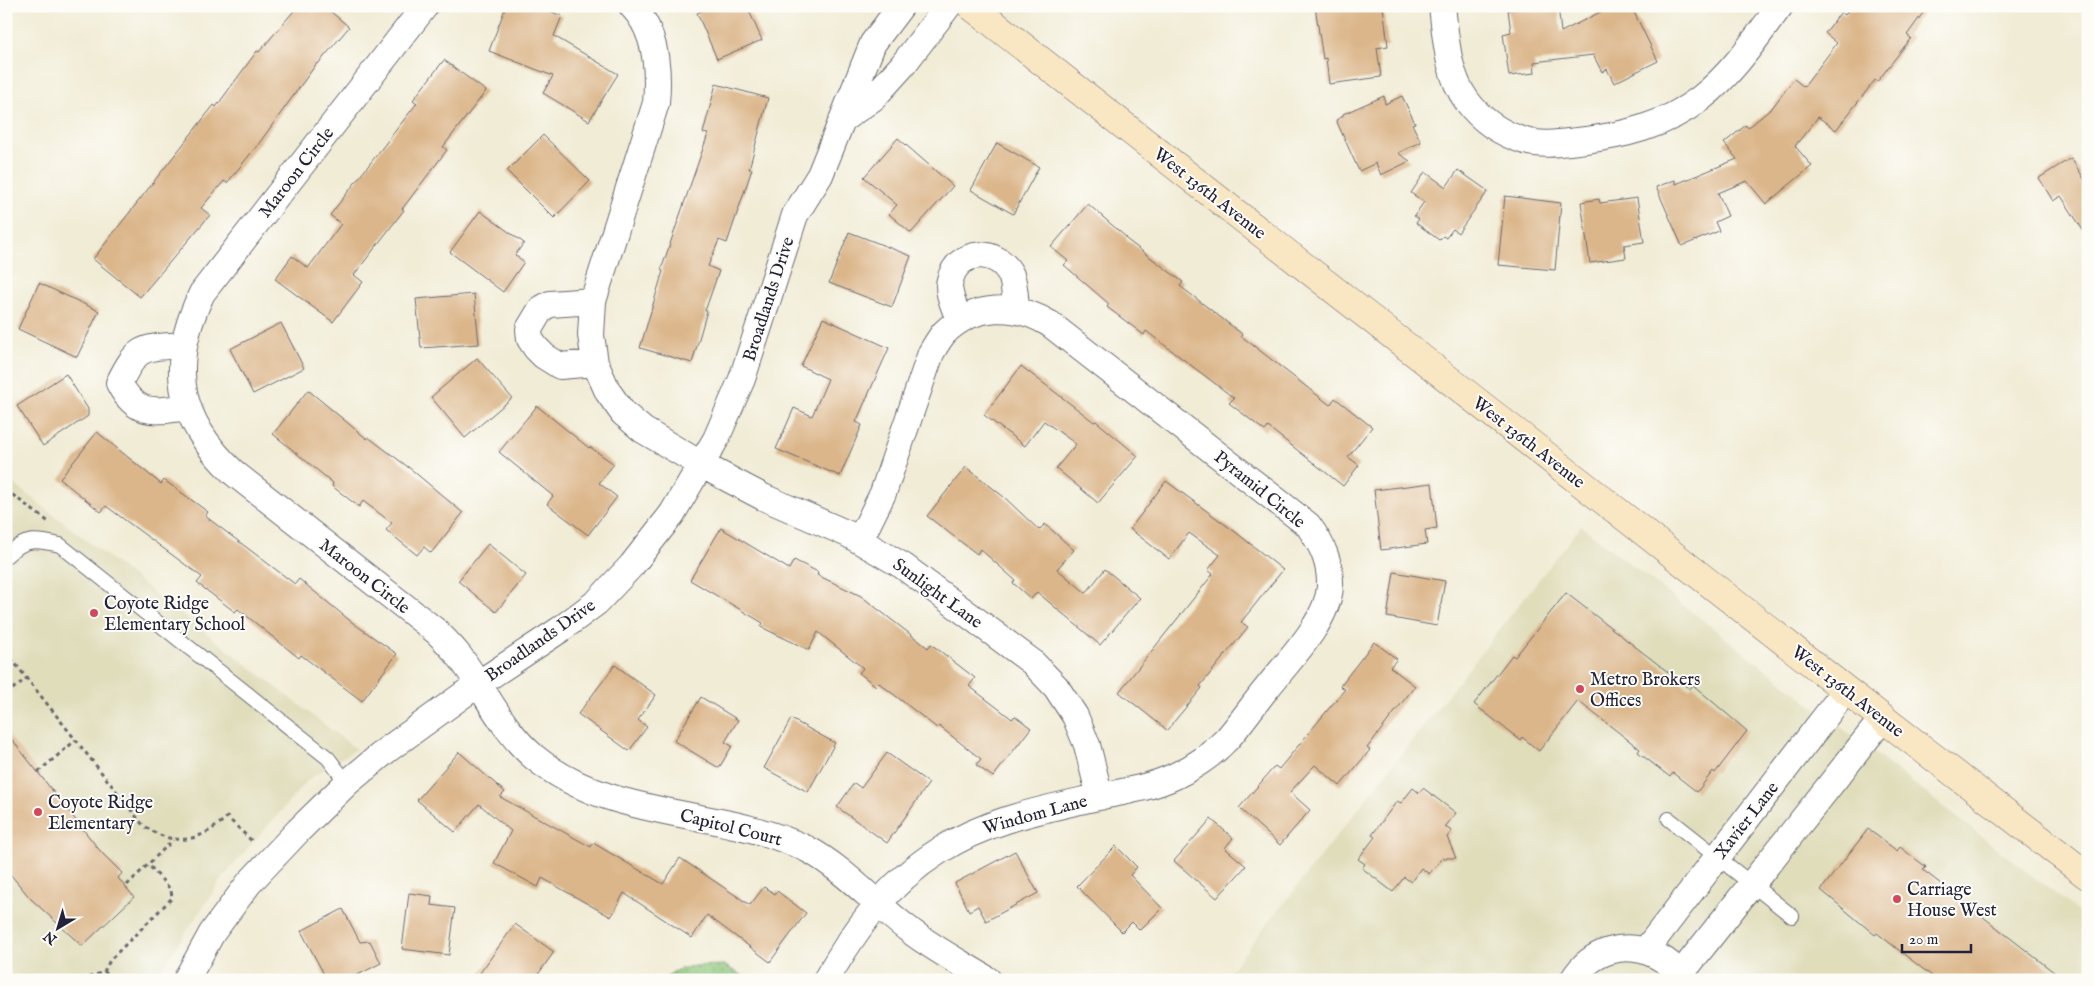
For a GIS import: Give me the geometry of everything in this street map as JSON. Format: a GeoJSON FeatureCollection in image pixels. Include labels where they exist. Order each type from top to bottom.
{"type":"FeatureCollection","features":[{"type":"Feature","properties":{"kind":"main road","name":"West 136th Avenue"},"geometry":{"type":"LineString","coordinates":[[971,6],[1846,690],[2088,876]]}},
{"type":"Feature","properties":{"kind":"street","name":"Maroon Circle"},"geometry":{"type":"LineString","coordinates":[[425,6],[202,293],[190,319],[183,345],[182,373],[188,407],[199,432],[215,455],[234,473],[437,632],[459,656],[478,684]]}},
{"type":"Feature","properties":{"kind":"street"},"geometry":{"type":"LineString","coordinates":[[632,6],[648,32],[655,53],[658,79],[656,103],[594,301],[591,335],[595,363],[608,392],[623,413],[643,430],[702,465]]}},
{"type":"Feature","properties":{"kind":"street","name":"Broadlands Drive"},"geometry":{"type":"LineString","coordinates":[[186,980],[212,933],[249,883],[347,783],[387,750],[478,684],[561,630],[597,602],[632,565],[672,514],[716,439],[742,379],[796,215],[820,175],[873,43],[901,6]]}},
{"type":"Feature","properties":{"kind":"street"},"geometry":{"type":"LineString","coordinates":[[843,118],[873,98],[902,66],[948,6]]}},
{"type":"Feature","properties":{"kind":"street"},"geometry":{"type":"LineString","coordinates":[[1442,6],[1448,53],[1454,77],[1466,100],[1482,118],[1503,132],[1526,141],[1551,144],[1619,135],[1641,130],[1674,116],[1701,98],[1727,74],[1780,6]]}},
{"type":"Feature","properties":{"kind":"street"},"geometry":{"type":"LineString","coordinates":[[959,321],[949,289],[950,280],[958,264],[974,255],[983,254],[1001,262],[1011,275],[1016,309]]}},
{"type":"Feature","properties":{"kind":"street"},"geometry":{"type":"LineString","coordinates":[[594,301],[550,304],[541,309],[529,329],[530,339],[536,348],[544,356],[560,366],[595,363]]}},
{"type":"Feature","properties":{"kind":"street","name":"Pyramid Circle"},"geometry":{"type":"LineString","coordinates":[[860,540],[884,493],[931,353],[943,334],[959,321],[972,314],[995,308],[1016,309],[1038,316],[1050,324],[1308,525],[1322,544],[1329,565],[1330,588],[1325,608],[1316,623],[1226,739],[1203,759],[1175,776],[1147,786],[1100,797]]}},
{"type":"Feature","properties":{"kind":"street"},"geometry":{"type":"LineString","coordinates":[[183,345],[147,348],[131,360],[119,383],[131,400],[152,412],[188,407]]}},
{"type":"Feature","properties":{"kind":"street","name":"Sunlight Lane"},"geometry":{"type":"LineString","coordinates":[[702,465],[763,497],[860,540],[903,566],[1032,662],[1056,687],[1075,716],[1087,745],[1100,797]]}},
{"type":"Feature","properties":{"kind":"street","name":"Capitol Court"},"geometry":{"type":"LineString","coordinates":[[478,684],[510,731],[533,756],[560,776],[591,792],[776,836],[809,850],[834,867],[910,931],[988,980]]}},
{"type":"Feature","properties":{"kind":"street","name":"Xavier Lane"},"geometry":{"type":"LineString","coordinates":[[1646,950],[1846,690]]}},
{"type":"Feature","properties":{"kind":"street"},"geometry":{"type":"LineString","coordinates":[[1573,980],[1578,971],[1592,958],[1609,950],[1628,947],[1646,950],[1665,960],[1681,978],[1752,884],[1883,718]]}},
{"type":"Feature","properties":{"kind":"street","name":"Windom Lane"},"geometry":{"type":"LineString","coordinates":[[826,980],[851,936],[876,904],[906,875],[939,850],[975,831],[1014,817],[1100,797]]}},
{"type":"Feature","properties":{"kind":"lane"},"geometry":{"type":"LineString","coordinates":[[6,556],[18,545],[39,540],[60,546],[328,758],[347,783]]}},
{"type":"Feature","properties":{"kind":"lane"},"geometry":{"type":"LineString","coordinates":[[1669,819],[1792,916]]}},
{"type":"Feature","properties":{"kind":"path"},"geometry":{"type":"LineString","coordinates":[[6,490],[56,527]]}},
{"type":"Feature","properties":{"kind":"path"},"geometry":{"type":"LineString","coordinates":[[6,652],[143,824],[155,834],[174,839],[193,839],[212,830],[227,817],[257,845]]}},
{"type":"Feature","properties":{"kind":"path"},"geometry":{"type":"LineString","coordinates":[[6,694],[27,678]]}},
{"type":"Feature","properties":{"kind":"path"},"geometry":{"type":"LineString","coordinates":[[38,772],[76,740]]}},
{"type":"Feature","properties":{"kind":"path"},"geometry":{"type":"LineString","coordinates":[[127,885],[174,839]]}},
{"type":"Feature","properties":{"kind":"path"},"geometry":{"type":"LineString","coordinates":[[81,980],[104,972],[110,960],[172,898],[170,890],[148,864]]}},
{"type":"Feature","properties":{"kind":"path"},"geometry":{"type":"LineString","coordinates":[[104,972],[119,980]]}},
{"type":"Feature","properties":{"kind":"shaded area","name":"Coyote Ridge Elementary School"},"geometry":{"type":"Polygon","coordinates":[[[6,478],[356,749],[309,779],[223,877],[154,980],[6,980],[6,478]]]}},
{"type":"Feature","properties":{"kind":"shaded area"},"geometry":{"type":"Polygon","coordinates":[[[1581,526],[2088,919],[2088,972],[2082,980],[1223,980],[1581,526]]]}},
{"type":"Feature","properties":{"kind":"green space"},"geometry":{"type":"Polygon","coordinates":[[[724,965],[749,980],[665,980],[683,968],[724,965]]]}},
{"type":"Feature","properties":{"kind":"building"},"geometry":{"type":"Polygon","coordinates":[[[298,6],[324,6],[349,27],[317,63],[260,142],[227,183],[224,181],[201,208],[210,215],[140,297],[93,259],[214,105],[216,107],[257,51],[259,52],[298,6]]]}},
{"type":"Feature","properties":{"kind":"building"},"geometry":{"type":"Polygon","coordinates":[[[506,6],[537,6],[562,16],[554,36],[618,74],[589,121],[543,93],[553,76],[489,51],[506,6]]]}},
{"type":"Feature","properties":{"kind":"building"},"geometry":{"type":"Polygon","coordinates":[[[712,6],[747,6],[762,40],[717,59],[697,13],[712,6]]]}},
{"type":"Feature","properties":{"kind":"building"},"geometry":{"type":"Polygon","coordinates":[[[1315,6],[1383,6],[1388,46],[1377,48],[1381,77],[1329,84],[1326,58],[1323,59],[1315,6]]]}},
{"type":"Feature","properties":{"kind":"building"},"geometry":{"type":"Polygon","coordinates":[[[1558,6],[1561,32],[1612,6],[1631,6],[1658,61],[1614,83],[1607,69],[1602,72],[1593,55],[1534,62],[1535,73],[1509,76],[1503,34],[1511,32],[1508,10],[1558,6]]]}},
{"type":"Feature","properties":{"kind":"building"},"geometry":{"type":"Polygon","coordinates":[[[1852,6],[1928,6],[1907,35],[1911,38],[1836,130],[1818,117],[1795,146],[1812,166],[1766,204],[1747,181],[1718,193],[1728,216],[1715,222],[1719,231],[1682,246],[1656,187],[1675,180],[1676,184],[1737,159],[1724,143],[1746,125],[1748,128],[1772,108],[1794,79],[1804,87],[1837,43],[1825,33],[1841,12],[1845,15],[1852,6]]]}},
{"type":"Feature","properties":{"kind":"building"},"geometry":{"type":"Polygon","coordinates":[[[444,60],[486,91],[443,147],[447,150],[402,209],[404,210],[354,275],[363,282],[333,322],[275,279],[292,256],[308,268],[341,224],[330,215],[417,103],[413,100],[444,60]]]}},
{"type":"Feature","properties":{"kind":"building"},"geometry":{"type":"Polygon","coordinates":[[[716,84],[768,98],[749,169],[752,169],[727,243],[719,240],[708,266],[719,271],[705,311],[707,311],[692,363],[640,348],[663,271],[661,270],[708,134],[703,133],[716,84]]]}},
{"type":"Feature","properties":{"kind":"building"},"geometry":{"type":"Polygon","coordinates":[[[1384,96],[1385,104],[1402,96],[1415,123],[1412,124],[1421,142],[1398,153],[1410,161],[1381,175],[1376,163],[1359,171],[1336,120],[1343,116],[1343,114],[1384,96]]]}},
{"type":"Feature","properties":{"kind":"building"},"geometry":{"type":"Polygon","coordinates":[[[543,135],[590,181],[554,218],[507,171],[543,135]]]}},
{"type":"Feature","properties":{"kind":"building"},"geometry":{"type":"Polygon","coordinates":[[[898,138],[953,186],[911,233],[889,214],[897,205],[864,177],[898,138]]]}},
{"type":"Feature","properties":{"kind":"building"},"geometry":{"type":"Polygon","coordinates":[[[997,143],[1039,167],[1013,214],[971,190],[997,143]]]}},
{"type":"Feature","properties":{"kind":"building"},"geometry":{"type":"Polygon","coordinates":[[[2071,158],[2088,185],[2088,238],[2061,196],[2053,201],[2039,178],[2071,158]]]}},
{"type":"Feature","properties":{"kind":"building"},"geometry":{"type":"Polygon","coordinates":[[[1458,170],[1488,191],[1458,233],[1453,229],[1446,238],[1443,236],[1439,240],[1416,223],[1419,219],[1414,216],[1424,202],[1411,193],[1425,172],[1446,187],[1458,170]]]}},
{"type":"Feature","properties":{"kind":"building"},"geometry":{"type":"Polygon","coordinates":[[[1505,196],[1561,203],[1555,270],[1498,265],[1505,196]]]}},
{"type":"Feature","properties":{"kind":"building"},"geometry":{"type":"Polygon","coordinates":[[[1637,198],[1644,242],[1624,245],[1626,258],[1590,263],[1581,202],[1599,199],[1600,203],[1637,198]]]}},
{"type":"Feature","properties":{"kind":"building"},"geometry":{"type":"Polygon","coordinates":[[[1088,204],[1126,239],[1183,282],[1180,286],[1242,334],[1241,336],[1330,405],[1335,398],[1372,427],[1348,457],[1359,465],[1343,486],[1268,427],[1265,431],[1229,403],[1234,398],[1146,331],[1144,335],[1107,307],[1109,304],[1064,265],[1068,261],[1051,247],[1088,204]]]}},
{"type":"Feature","properties":{"kind":"building"},"geometry":{"type":"Polygon","coordinates":[[[480,211],[524,243],[515,255],[524,262],[503,292],[450,252],[480,211]]]}},
{"type":"Feature","properties":{"kind":"building"},"geometry":{"type":"Polygon","coordinates":[[[849,232],[911,256],[892,307],[829,283],[849,232]]]}},
{"type":"Feature","properties":{"kind":"building"},"geometry":{"type":"Polygon","coordinates":[[[39,283],[99,311],[77,357],[18,329],[39,283]]]}},
{"type":"Feature","properties":{"kind":"building"},"geometry":{"type":"Polygon","coordinates":[[[474,294],[479,344],[421,348],[416,299],[474,294]]]}},
{"type":"Feature","properties":{"kind":"building"},"geometry":{"type":"Polygon","coordinates":[[[823,318],[889,348],[856,422],[862,425],[840,476],[776,449],[794,408],[812,416],[828,379],[801,366],[823,318]]]}},
{"type":"Feature","properties":{"kind":"building"},"geometry":{"type":"Polygon","coordinates":[[[281,323],[304,368],[253,394],[230,349],[281,323]]]}},
{"type":"Feature","properties":{"kind":"building"},"geometry":{"type":"Polygon","coordinates":[[[477,358],[512,398],[465,438],[431,397],[477,358]]]}},
{"type":"Feature","properties":{"kind":"building"},"geometry":{"type":"Polygon","coordinates":[[[1021,366],[1094,422],[1096,421],[1138,456],[1098,503],[1056,468],[1076,444],[1044,421],[1025,446],[984,415],[1021,366]]]}},
{"type":"Feature","properties":{"kind":"building"},"geometry":{"type":"Polygon","coordinates":[[[66,374],[88,409],[88,416],[43,446],[17,406],[66,374]]]}},
{"type":"Feature","properties":{"kind":"building"},"geometry":{"type":"Polygon","coordinates":[[[308,390],[367,439],[368,437],[412,470],[463,513],[431,553],[424,547],[417,555],[386,530],[392,523],[363,501],[359,507],[273,434],[308,390]]]}},
{"type":"Feature","properties":{"kind":"building"},"geometry":{"type":"Polygon","coordinates":[[[537,406],[589,448],[614,464],[599,483],[617,497],[588,535],[547,504],[553,496],[499,452],[537,406]]]}},
{"type":"Feature","properties":{"kind":"building"},"geometry":{"type":"Polygon","coordinates":[[[97,432],[161,484],[164,480],[208,512],[205,516],[295,584],[299,579],[353,623],[397,654],[362,701],[301,655],[299,658],[238,609],[235,612],[197,583],[202,577],[106,506],[101,512],[60,479],[97,432]]]}},
{"type":"Feature","properties":{"kind":"building"},"geometry":{"type":"Polygon","coordinates":[[[966,467],[1004,497],[1039,530],[1045,524],[1074,550],[1057,569],[1086,593],[1105,569],[1140,598],[1100,645],[1037,592],[1031,599],[1013,583],[1015,580],[980,549],[977,554],[927,516],[966,467]]]}},
{"type":"Feature","properties":{"kind":"building"},"geometry":{"type":"Polygon","coordinates":[[[1166,481],[1283,570],[1241,622],[1248,627],[1200,686],[1202,688],[1167,730],[1119,692],[1213,574],[1208,570],[1220,555],[1189,533],[1169,559],[1130,529],[1166,481]]]}},
{"type":"Feature","properties":{"kind":"building"},"geometry":{"type":"Polygon","coordinates":[[[1432,483],[1437,528],[1425,530],[1427,544],[1381,550],[1374,490],[1432,483]]]}},
{"type":"Feature","properties":{"kind":"building"},"geometry":{"type":"Polygon","coordinates":[[[721,528],[789,569],[794,560],[818,572],[817,575],[861,596],[928,648],[931,644],[975,678],[969,686],[1012,719],[1015,716],[1031,728],[993,777],[976,765],[981,759],[879,683],[876,686],[859,673],[863,668],[818,632],[809,650],[761,627],[763,623],[690,580],[721,528]]]}},
{"type":"Feature","properties":{"kind":"building"},"geometry":{"type":"Polygon","coordinates":[[[488,544],[526,575],[496,612],[458,581],[488,544]]]}},
{"type":"Feature","properties":{"kind":"building"},"geometry":{"type":"Polygon","coordinates":[[[1394,572],[1445,581],[1437,626],[1387,617],[1394,572]]]}},
{"type":"Feature","properties":{"kind":"building"},"geometry":{"type":"Polygon","coordinates":[[[1566,593],[1690,689],[1693,685],[1747,731],[1715,773],[1713,771],[1697,792],[1673,773],[1670,777],[1638,752],[1640,749],[1578,701],[1539,751],[1522,737],[1520,740],[1474,704],[1512,655],[1515,657],[1566,593]]]}},
{"type":"Feature","properties":{"kind":"building"},"geometry":{"type":"Polygon","coordinates":[[[1374,642],[1397,659],[1390,667],[1415,686],[1367,748],[1370,750],[1340,786],[1315,765],[1290,792],[1310,810],[1280,845],[1239,808],[1275,766],[1279,769],[1345,689],[1340,686],[1374,642]]]}},
{"type":"Feature","properties":{"kind":"building"},"geometry":{"type":"Polygon","coordinates":[[[615,665],[656,695],[638,720],[647,727],[629,751],[578,714],[615,665]]]}},
{"type":"Feature","properties":{"kind":"building"},"geometry":{"type":"Polygon","coordinates":[[[701,697],[738,720],[725,742],[732,746],[719,768],[674,741],[701,697]]]}},
{"type":"Feature","properties":{"kind":"building"},"geometry":{"type":"Polygon","coordinates":[[[791,719],[835,743],[808,792],[764,768],[791,719]]]}},
{"type":"Feature","properties":{"kind":"building","name":"Coyote Ridge Elementary"},"geometry":{"type":"Polygon","coordinates":[[[6,732],[101,852],[122,873],[118,878],[134,897],[82,946],[30,898],[6,869],[6,732]]]}},
{"type":"Feature","properties":{"kind":"building"},"geometry":{"type":"Polygon","coordinates":[[[459,752],[505,792],[500,797],[591,847],[593,843],[663,884],[680,858],[750,905],[764,887],[775,894],[777,891],[806,913],[770,962],[707,915],[692,938],[624,893],[611,917],[542,878],[538,887],[494,863],[511,831],[479,804],[455,832],[417,800],[459,752]]]}},
{"type":"Feature","properties":{"kind":"building"},"geometry":{"type":"Polygon","coordinates":[[[887,753],[929,783],[887,843],[837,807],[854,783],[861,788],[887,753]]]}},
{"type":"Feature","properties":{"kind":"building"},"geometry":{"type":"Polygon","coordinates":[[[1413,788],[1419,793],[1423,788],[1456,813],[1445,827],[1452,831],[1447,837],[1456,858],[1442,858],[1429,874],[1421,868],[1411,882],[1404,877],[1393,892],[1362,868],[1365,864],[1358,859],[1375,837],[1372,835],[1397,801],[1401,803],[1413,788]]]}},
{"type":"Feature","properties":{"kind":"building"},"geometry":{"type":"Polygon","coordinates":[[[1211,819],[1233,838],[1225,848],[1246,866],[1217,898],[1174,861],[1211,819]]]}},
{"type":"Feature","properties":{"kind":"building","name":"Carriage House West"},"geometry":{"type":"Polygon","coordinates":[[[1868,829],[1897,851],[1900,847],[1926,867],[1923,870],[2064,980],[1937,980],[1877,933],[1875,935],[1821,890],[1868,829]]]}},
{"type":"Feature","properties":{"kind":"building"},"geometry":{"type":"Polygon","coordinates":[[[1116,846],[1137,867],[1130,875],[1162,908],[1140,930],[1132,922],[1122,932],[1077,886],[1116,846]]]}},
{"type":"Feature","properties":{"kind":"building"},"geometry":{"type":"Polygon","coordinates":[[[1015,851],[1038,893],[986,921],[978,906],[969,911],[955,883],[1015,851]]]}},
{"type":"Feature","properties":{"kind":"building"},"geometry":{"type":"Polygon","coordinates":[[[409,893],[432,896],[431,905],[455,908],[449,955],[402,949],[409,893]]]}},
{"type":"Feature","properties":{"kind":"building"},"geometry":{"type":"Polygon","coordinates":[[[343,909],[360,942],[370,941],[381,963],[348,980],[327,980],[301,931],[343,909]]]}},
{"type":"Feature","properties":{"kind":"building"},"geometry":{"type":"Polygon","coordinates":[[[515,924],[554,952],[534,980],[475,980],[515,924]]]}},
{"type":"Feature","properties":{"kind":"place","name":"Coyote Ridge Elementary School"},"geometry":{"type":"Point","coordinates":[94,613]}},
{"type":"Feature","properties":{"kind":"place","name":"Metro Brokers Offices"},"geometry":{"type":"Point","coordinates":[1580,689]}},
{"type":"Feature","properties":{"kind":"place","name":"Coyote Ridge Elementary"},"geometry":{"type":"Point","coordinates":[38,812]}},
{"type":"Feature","properties":{"kind":"place","name":"Carriage House West"},"geometry":{"type":"Point","coordinates":[1897,899]}}]}
